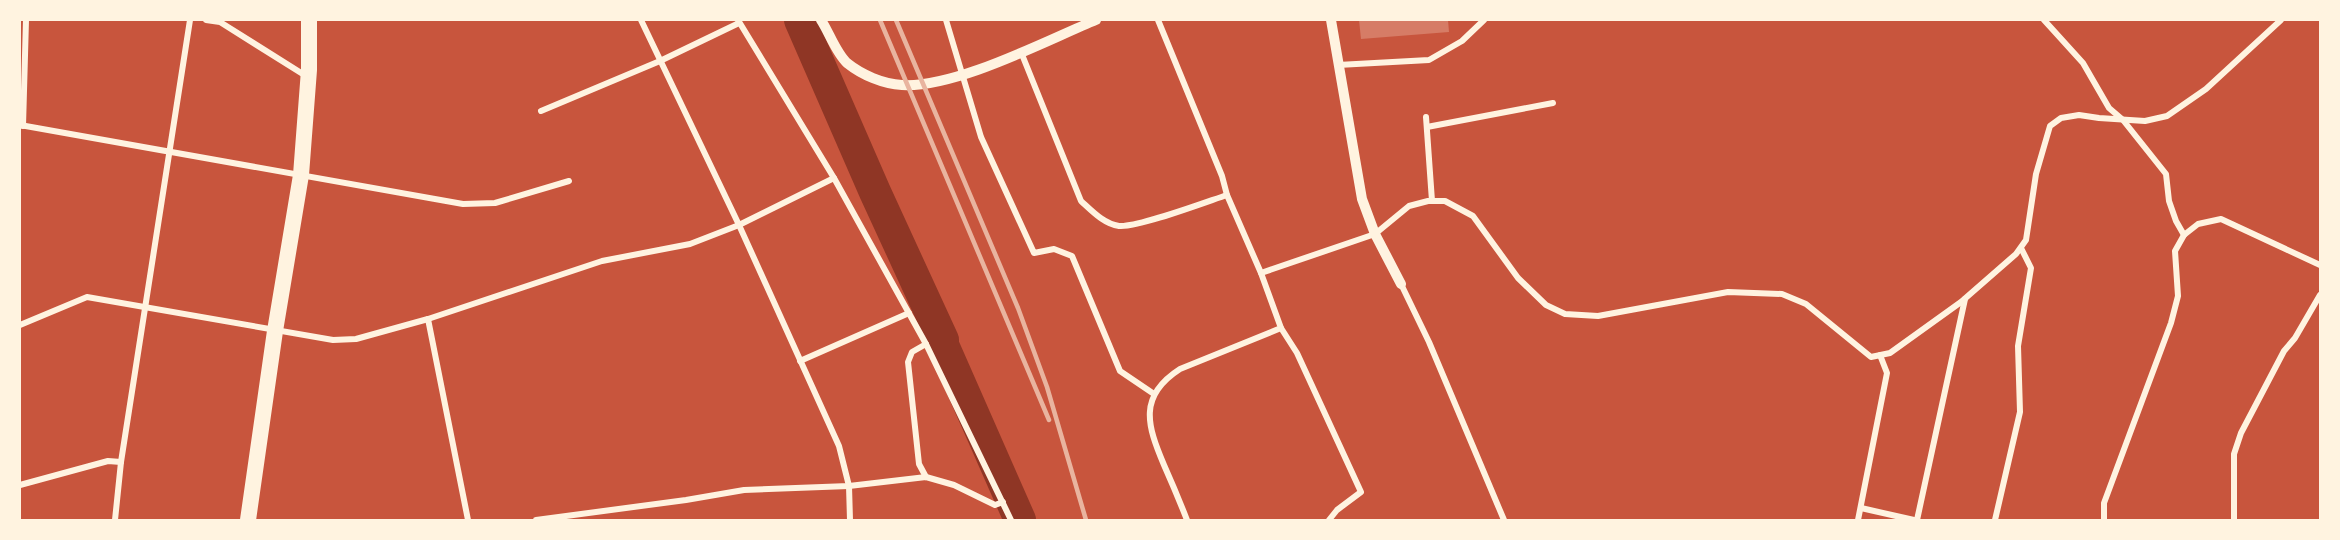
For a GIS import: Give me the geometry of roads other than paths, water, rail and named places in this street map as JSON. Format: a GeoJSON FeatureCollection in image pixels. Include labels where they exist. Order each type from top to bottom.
{"type":"FeatureCollection","features":[{"type":"Feature","properties":{"kind":"highway"},"geometry":{"type":"LineString","coordinates":[[248,520],[275,331],[301,175],[309,78],[309,20]]}},
{"type":"Feature","properties":{"kind":"street"},"geometry":{"type":"LineString","coordinates":[[26,20],[21,126],[463,204],[495,203],[569,181]]}},
{"type":"Feature","properties":{"kind":"street"},"geometry":{"type":"LineString","coordinates":[[115,520],[121,462],[190,20]]}},
{"type":"Feature","properties":{"kind":"street"},"geometry":{"type":"LineString","coordinates":[[206,20],[220,22],[309,78]]}},
{"type":"Feature","properties":{"kind":"street"},"geometry":{"type":"LineString","coordinates":[[641,20],[739,225],[839,446],[849,486],[850,520]]}},
{"type":"Feature","properties":{"kind":"street"},"geometry":{"type":"LineString","coordinates":[[822,20],[845,61],[864,74],[900,85],[939,82],[1021,52],[1096,20]]}},
{"type":"Feature","properties":{"kind":"street"},"geometry":{"type":"LineString","coordinates":[[946,20],[981,137],[1034,253],[1054,249],[1072,256],[1120,371],[1154,394]]}},
{"type":"Feature","properties":{"kind":"street"},"geometry":{"type":"LineString","coordinates":[[1158,20],[1222,176],[1227,195],[1261,273],[1281,328],[1298,353],[1360,492],[1337,510],[1329,520]]}},
{"type":"Feature","properties":{"kind":"street"},"geometry":{"type":"LineString","coordinates":[[1331,20],[1362,199],[1375,234],[1429,342],[1504,520]]}},
{"type":"Feature","properties":{"kind":"street"},"geometry":{"type":"LineString","coordinates":[[1338,65],[1429,60],[1462,41],[1484,20]]}},
{"type":"Feature","properties":{"kind":"street"},"geometry":{"type":"LineString","coordinates":[[2044,20],[2083,63],[2109,108],[2123,120],[2166,174],[2169,201],[2184,235]]}},
{"type":"Feature","properties":{"kind":"street"},"geometry":{"type":"LineString","coordinates":[[1261,273],[1375,234],[1409,206],[1445,201],[1473,216],[1518,278],[1546,305],[1565,314],[1598,316],[1728,292],[1782,294],[1806,304],[1871,357],[1890,353],[1965,298],[2021,248],[2026,240],[2036,174],[2049,126],[2061,118],[2079,115],[2145,121],[2167,116],[2206,89],[2282,20]]}},
{"type":"Feature","properties":{"kind":"street"},"geometry":{"type":"LineString","coordinates":[[541,111],[660,61],[738,21],[834,178],[926,344],[1011,520]]}},
{"type":"Feature","properties":{"kind":"street"},"geometry":{"type":"LineString","coordinates":[[1021,52],[1081,201],[1096,216],[1120,226],[1141,222],[1227,195]]}},
{"type":"Feature","properties":{"kind":"street"},"geometry":{"type":"LineString","coordinates":[[1427,127],[1553,103]]}},
{"type":"Feature","properties":{"kind":"street"},"geometry":{"type":"LineString","coordinates":[[1426,117],[1432,201]]}},
{"type":"Feature","properties":{"kind":"street"},"geometry":{"type":"LineString","coordinates":[[20,325],[87,297],[275,331],[333,340],[356,339],[428,319],[602,261],[690,244],[739,225],[834,178]]}},
{"type":"Feature","properties":{"kind":"street"},"geometry":{"type":"LineString","coordinates":[[2104,520],[2104,503],[2171,323],[2178,296],[2175,251],[2184,235],[2198,224],[2221,219],[2320,265]]}},
{"type":"Feature","properties":{"kind":"street"},"geometry":{"type":"LineString","coordinates":[[1995,520],[2020,412],[2018,346],[2031,268],[2021,248]]}},
{"type":"Feature","properties":{"kind":"street"},"geometry":{"type":"LineString","coordinates":[[2234,520],[2234,454],[2241,433],[2284,351],[2295,338],[2320,295]]}},
{"type":"Feature","properties":{"kind":"street"},"geometry":{"type":"LineString","coordinates":[[1861,508],[1916,520],[1965,298]]}},
{"type":"Feature","properties":{"kind":"street"},"geometry":{"type":"LineString","coordinates":[[800,361],[909,313]]}},
{"type":"Feature","properties":{"kind":"street"},"geometry":{"type":"LineString","coordinates":[[428,319],[468,520]]}},
{"type":"Feature","properties":{"kind":"street"},"geometry":{"type":"LineString","coordinates":[[1187,520],[1150,433],[1149,414],[1154,394],[1166,378],[1180,369],[1281,328]]}},
{"type":"Feature","properties":{"kind":"street"},"geometry":{"type":"LineString","coordinates":[[926,344],[912,352],[908,362],[919,464],[926,477]]}},
{"type":"Feature","properties":{"kind":"street"},"geometry":{"type":"LineString","coordinates":[[1858,520],[1887,373],[1880,355]]}},
{"type":"Feature","properties":{"kind":"street"},"geometry":{"type":"LineString","coordinates":[[20,485],[108,460],[121,462]]}},
{"type":"Feature","properties":{"kind":"street"},"geometry":{"type":"LineString","coordinates":[[536,520],[744,490],[849,486],[926,477],[954,485],[995,505],[1003,502]]}},
{"type":"Feature","properties":{"kind":"waterway"},"geometry":{"type":"LineString","coordinates":[[800,20],[943,340],[943,345],[1020,520]]}},
{"type":"Feature","properties":{"kind":"railway"},"geometry":{"type":"LineString","coordinates":[[880,20],[1049,420]]}},
{"type":"Feature","properties":{"kind":"railway"},"geometry":{"type":"LineString","coordinates":[[896,20],[1018,308],[1047,387],[1086,520]]}}]}
